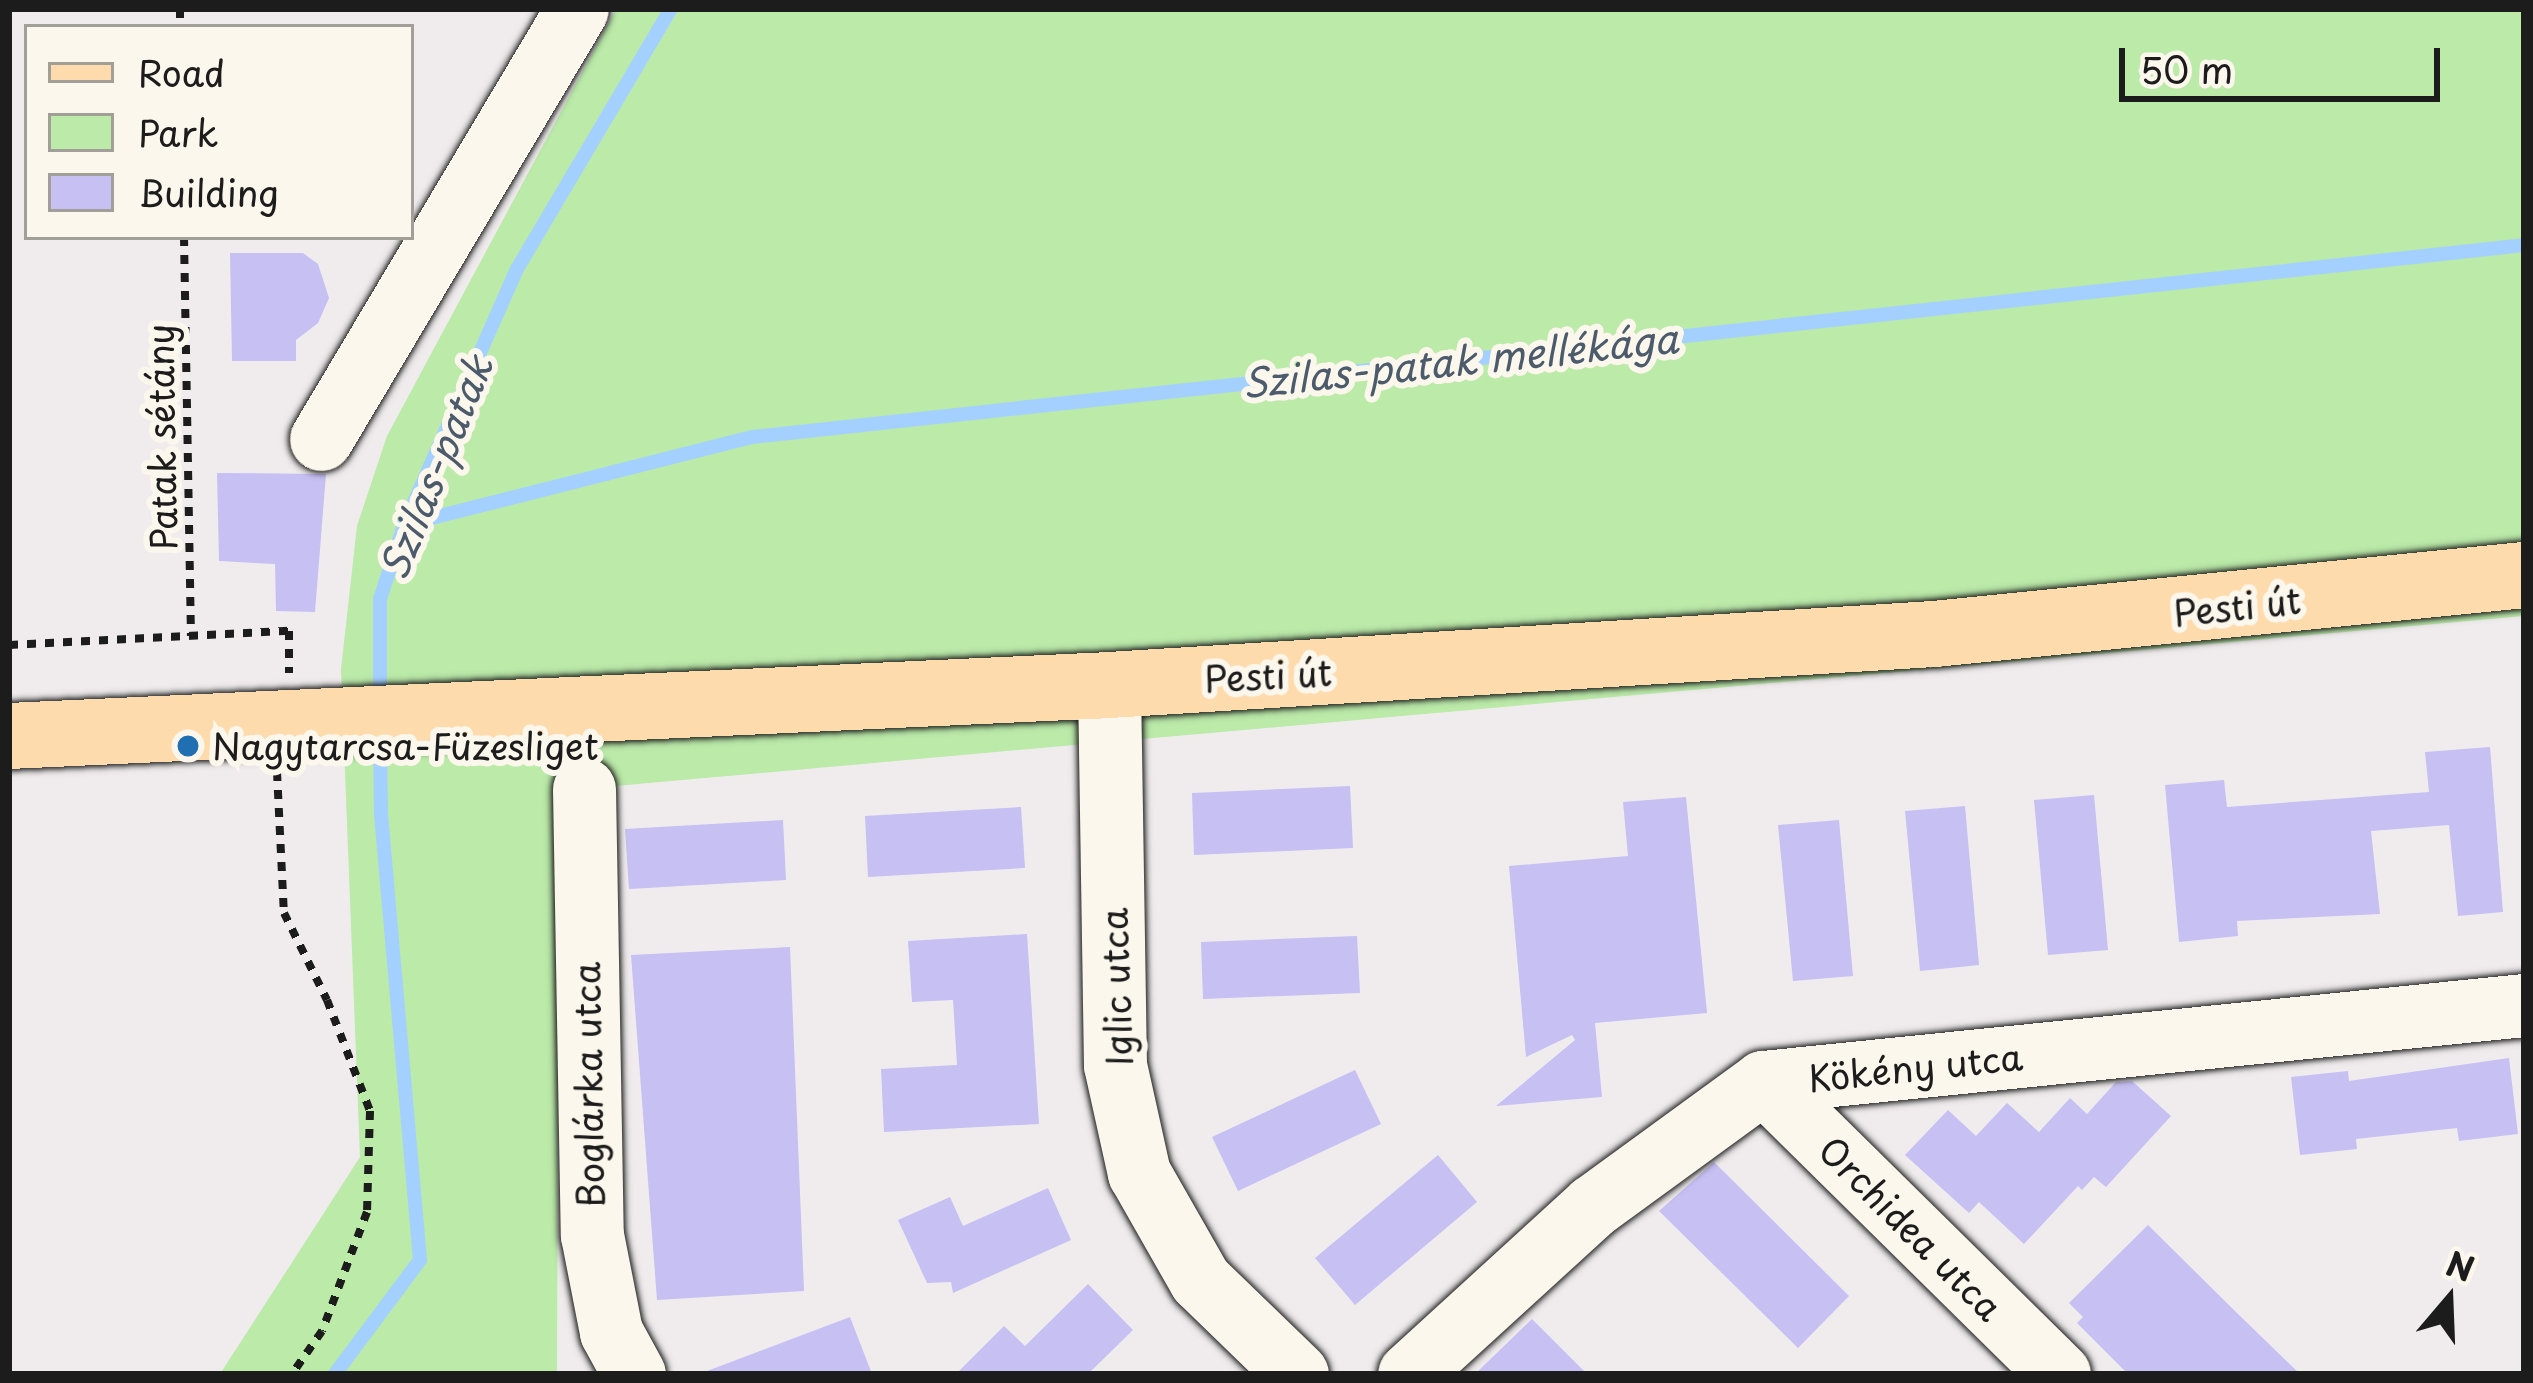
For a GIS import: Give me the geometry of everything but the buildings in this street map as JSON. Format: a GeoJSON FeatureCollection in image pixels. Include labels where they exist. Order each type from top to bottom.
{"type":"FeatureCollection","features":[{"type":"Feature","properties":{"kind":"main road","name":"Pesti út"},"geometry":{"type":"LineString","coordinates":[[9,736],[299,730],[449,715],[1108,685],[1934,634],[2524,575]]}},
{"type":"Feature","properties":{"kind":"street"},"geometry":{"type":"LineString","coordinates":[[321,440],[577,9]]}},
{"type":"Feature","properties":{"kind":"street","name":"Iglic utca"},"geometry":{"type":"LineString","coordinates":[[1108,685],[1115,1064],[1139,1173],[1200,1280],[1297,1374]]}},
{"type":"Feature","properties":{"kind":"street","name":"Boglárka utca"},"geometry":{"type":"LineString","coordinates":[[584,789],[592,1235],[610,1332],[634,1374]]}},
{"type":"Feature","properties":{"kind":"street","name":"Kökény utca"},"geometry":{"type":"LineString","coordinates":[[1409,1374],[1593,1206],[1763,1082],[2524,1005]]}},
{"type":"Feature","properties":{"kind":"street","name":"Orchidea utca"},"geometry":{"type":"LineString","coordinates":[[1763,1082],[2059,1374]]}},
{"type":"Feature","properties":{"kind":"path","name":"Patak sétány"},"geometry":{"type":"LineString","coordinates":[[184,240],[191,636]]}},
{"type":"Feature","properties":{"kind":"path"},"geometry":{"type":"LineString","coordinates":[[9,645],[289,632],[299,730],[277,749],[284,914],[327,1000],[370,1111],[368,1212],[322,1331],[292,1374]]}},
{"type":"Feature","properties":{"kind":"green space"},"geometry":{"type":"Polygon","coordinates":[[[616,9],[2524,9],[2524,616],[559,791],[557,1374],[220,1374],[360,1157],[341,669],[357,526],[387,436],[616,9]]]}},
{"type":"Feature","properties":{"kind":"waterway","name":"Szilas-patak"},"geometry":{"type":"LineString","coordinates":[[380,702],[380,599],[404,525],[517,269],[671,9]]}},
{"type":"Feature","properties":{"kind":"waterway","name":"Szilas-patak mellékága"},"geometry":{"type":"LineString","coordinates":[[404,525],[752,437],[2524,245]]}},
{"type":"Feature","properties":{"kind":"waterway","name":"Szilas-patak"},"geometry":{"type":"LineString","coordinates":[[335,1374],[420,1260],[381,816],[380,736]]}},
{"type":"Feature","properties":{"kind":"place","name":"Nagytarcsa-Füzesliget"},"geometry":{"type":"Point","coordinates":[188,746]}}]}
